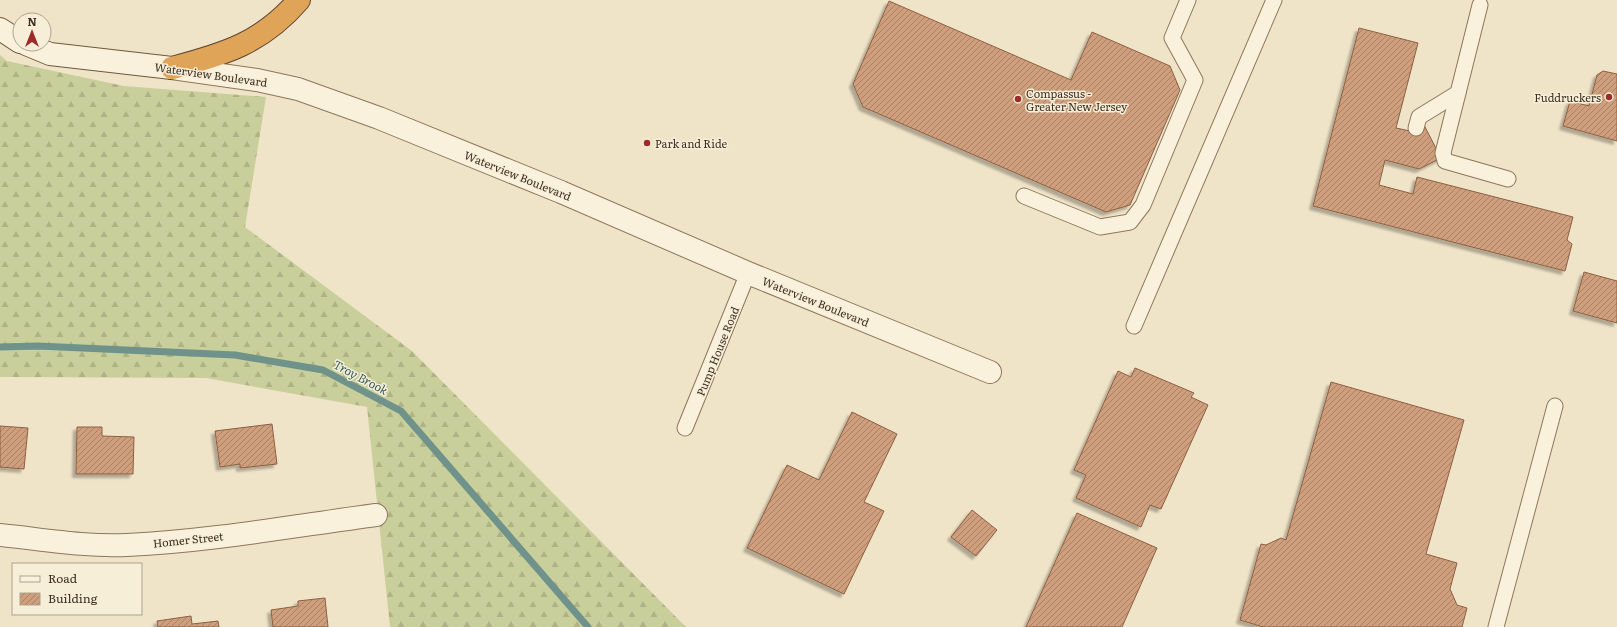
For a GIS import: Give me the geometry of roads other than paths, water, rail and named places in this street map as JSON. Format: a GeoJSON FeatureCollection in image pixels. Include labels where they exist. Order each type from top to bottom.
{"type":"FeatureCollection","features":[{"type":"Feature","properties":{"kind":"highway"},"geometry":{"type":"LineString","coordinates":[[172,68],[219,56],[259,36],[287,14],[299,0]]}},
{"type":"Feature","properties":{"kind":"street"},"geometry":{"type":"LineString","coordinates":[[0,29],[12,37]]}},
{"type":"Feature","properties":{"kind":"street","name":"Waterview Boulevard"},"geometry":{"type":"LineString","coordinates":[[45,52],[50,54],[172,68],[257,80],[298,89],[379,118],[553,189],[748,273],[990,372]]}},
{"type":"Feature","properties":{"kind":"street","name":"Homer Street"},"geometry":{"type":"LineString","coordinates":[[0,534],[89,544],[125,545],[186,540],[376,515]]}},
{"type":"Feature","properties":{"kind":"lane"},"geometry":{"type":"LineString","coordinates":[[1024,196],[1100,227],[1130,222],[1144,205],[1195,80],[1172,38],[1188,0]]}},
{"type":"Feature","properties":{"kind":"lane"},"geometry":{"type":"LineString","coordinates":[[1134,326],[1274,0]]}},
{"type":"Feature","properties":{"kind":"lane"},"geometry":{"type":"LineString","coordinates":[[1480,5],[1442,160],[1508,179]]}},
{"type":"Feature","properties":{"kind":"lane"},"geometry":{"type":"LineString","coordinates":[[1416,128],[1418,117],[1458,93]]}},
{"type":"Feature","properties":{"kind":"lane","name":"Pump House Road"},"geometry":{"type":"LineString","coordinates":[[685,428],[748,273]]}},
{"type":"Feature","properties":{"kind":"lane"},"geometry":{"type":"LineString","coordinates":[[1496,627],[1555,406]]}},
{"type":"Feature","properties":{"kind":"waterway","name":"Troy Brook"},"geometry":{"type":"LineString","coordinates":[[0,347],[38,346],[235,355],[323,370],[401,411],[588,627]]}},
{"type":"Feature","properties":{"kind":"place","name":"Fuddruckers"},"geometry":{"type":"Point","coordinates":[1609,97]}},
{"type":"Feature","properties":{"kind":"place","name":"Compassus - Greater New Jersey"},"geometry":{"type":"Point","coordinates":[1018,99]}},
{"type":"Feature","properties":{"kind":"place","name":"Park and Ride"},"geometry":{"type":"Point","coordinates":[647,143]}}]}
